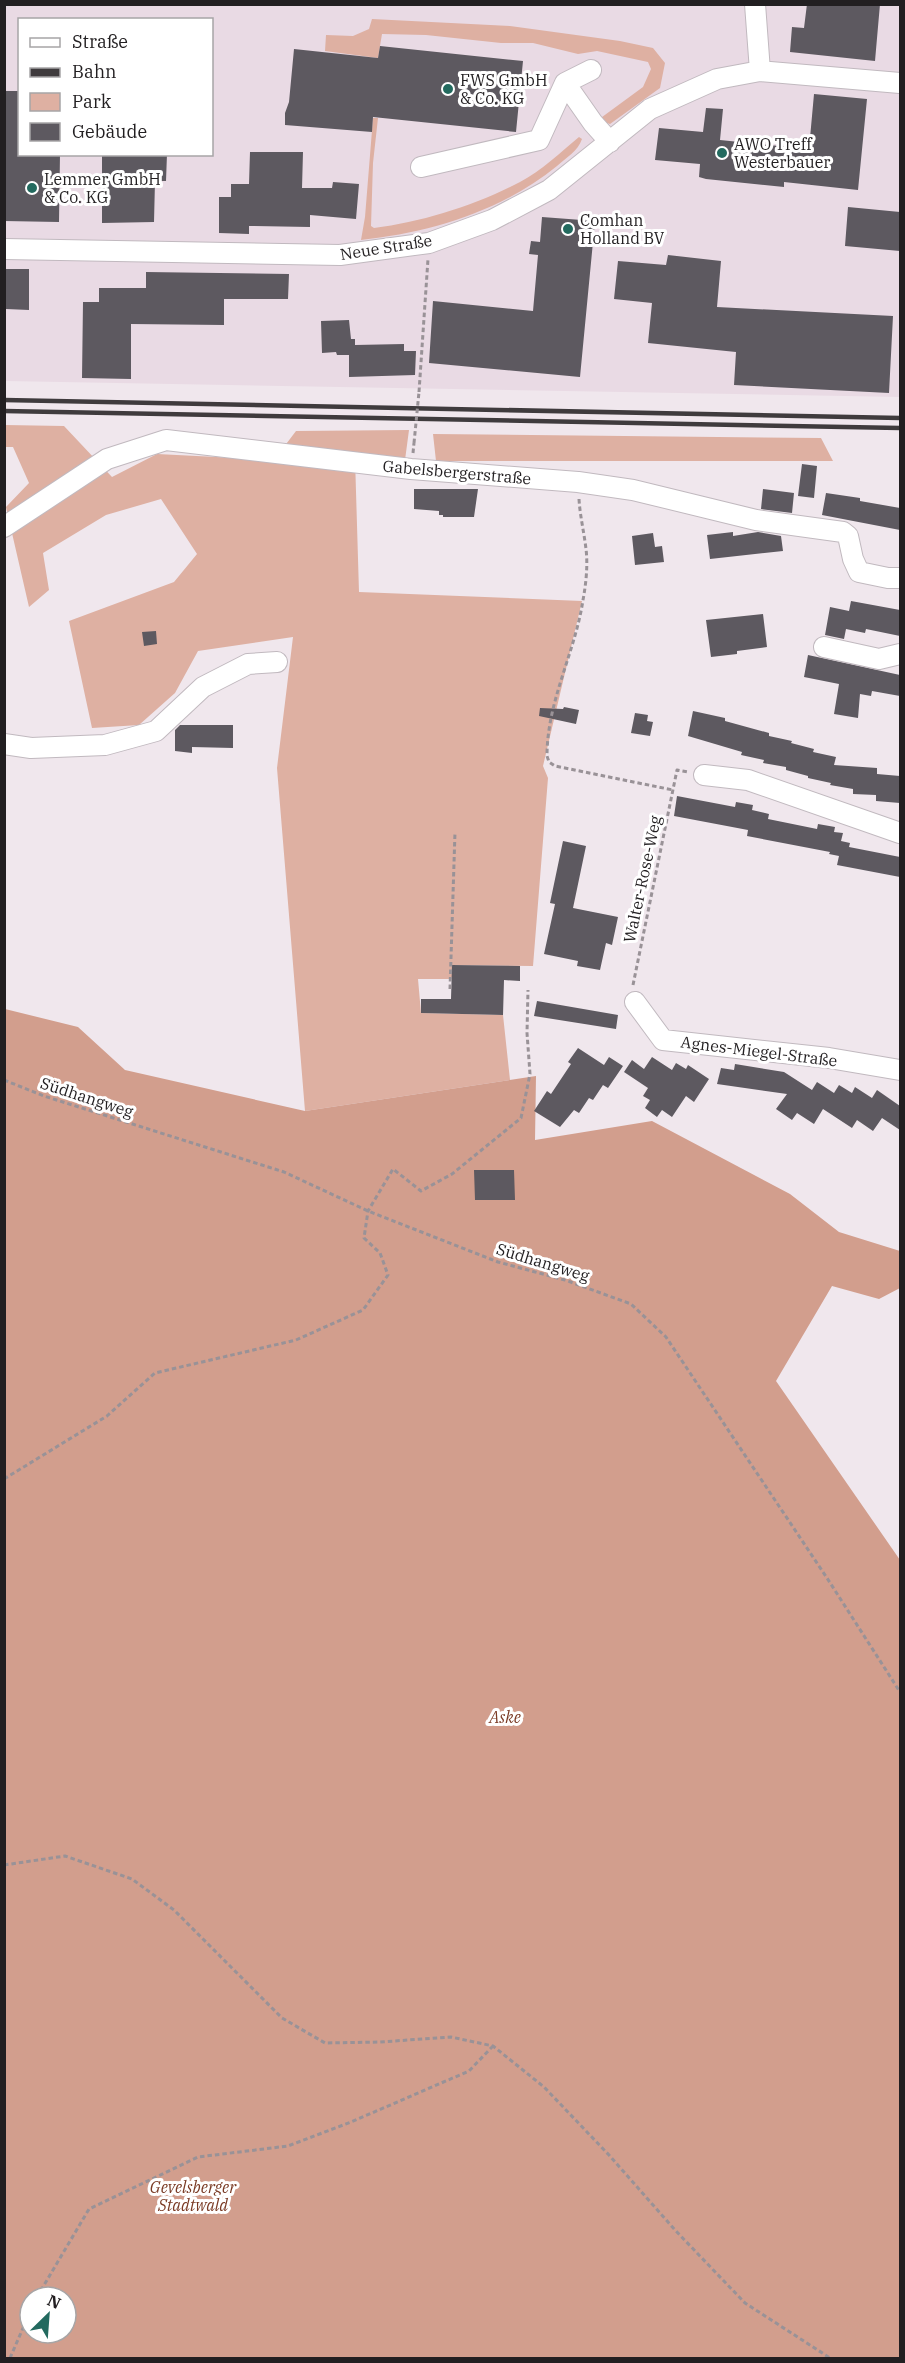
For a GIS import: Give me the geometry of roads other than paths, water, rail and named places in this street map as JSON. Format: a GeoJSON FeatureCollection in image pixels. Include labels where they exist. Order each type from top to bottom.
{"type":"FeatureCollection","features":[{"type":"Feature","properties":{"kind":"street"},"geometry":{"type":"LineString","coordinates":[[755,4],[760,71]]}},
{"type":"Feature","properties":{"kind":"street"},"geometry":{"type":"LineString","coordinates":[[421,167],[539,140],[565,83],[591,70]]}},
{"type":"Feature","properties":{"kind":"street","name":"Neue Straße"},"geometry":{"type":"LineString","coordinates":[[4,249],[340,255],[429,243],[492,220],[549,190],[650,109],[717,79],[760,71],[900,83]]}},
{"type":"Feature","properties":{"kind":"street"},"geometry":{"type":"LineString","coordinates":[[565,83],[593,123],[610,142]]}},
{"type":"Feature","properties":{"kind":"street","name":"Gabelsbergerstraße"},"geometry":{"type":"LineString","coordinates":[[4,527],[107,459],[166,440],[411,469],[578,482],[633,490],[756,520],[843,532],[848,536],[853,559],[859,572],[900,578]]}},
{"type":"Feature","properties":{"kind":"street"},"geometry":{"type":"LineString","coordinates":[[824,647],[879,659],[900,654]]}},
{"type":"Feature","properties":{"kind":"street"},"geometry":{"type":"LineString","coordinates":[[4,744],[31,748],[105,746],[156,731],[203,687],[248,663],[277,662]]}},
{"type":"Feature","properties":{"kind":"street"},"geometry":{"type":"LineString","coordinates":[[704,775],[748,780],[900,832]]}},
{"type":"Feature","properties":{"kind":"street","name":"Agnes-Miegel-Straße"},"geometry":{"type":"LineString","coordinates":[[633,996],[663,1040],[829,1058],[900,1070]]}},
{"type":"Feature","properties":{"kind":"railway"},"geometry":{"type":"LineString","coordinates":[[4,400],[900,418]]}},
{"type":"Feature","properties":{"kind":"railway"},"geometry":{"type":"LineString","coordinates":[[4,411],[900,428]]}},
{"type":"Feature","properties":{"kind":"place","name":"FWS GmbH & Co. KG"},"geometry":{"type":"Point","coordinates":[448,89]}},
{"type":"Feature","properties":{"kind":"place","name":"AWO Treff Westerbauer"},"geometry":{"type":"Point","coordinates":[722,153]}},
{"type":"Feature","properties":{"kind":"place","name":"Lemmer GmbH & Co. KG"},"geometry":{"type":"Point","coordinates":[32,188]}},
{"type":"Feature","properties":{"kind":"place","name":"Comhan Holland BV"},"geometry":{"type":"Point","coordinates":[568,229]}},
{"type":"Feature","properties":{"kind":"park label","name":"Aske"},"geometry":{"type":"Point","coordinates":[505,1717]}},
{"type":"Feature","properties":{"kind":"park label","name":"Gevelsberger Stadtwald"},"geometry":{"type":"Point","coordinates":[193,2196]}}]}
